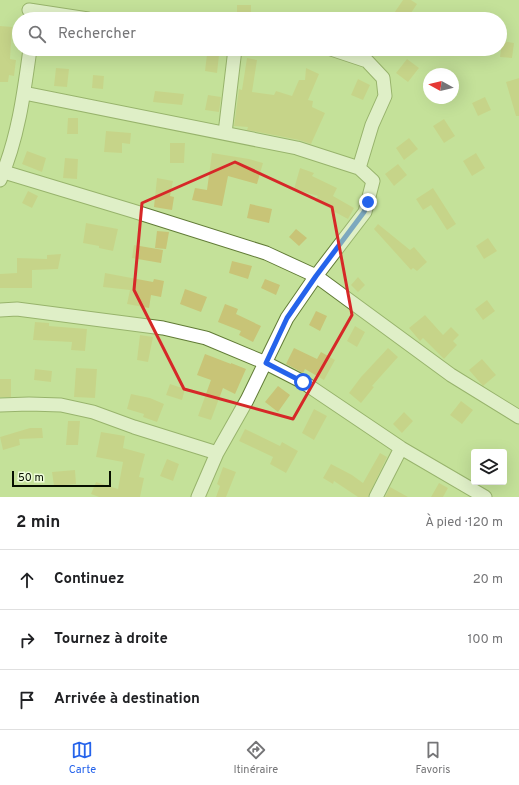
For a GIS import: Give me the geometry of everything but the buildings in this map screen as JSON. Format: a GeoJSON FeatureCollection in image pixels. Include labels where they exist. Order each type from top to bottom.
{"type":"FeatureCollection","features":[{"type":"Feature","properties":{"kind":"street"},"geometry":{"type":"LineString","coordinates":[[29,10],[42,12]]}},
{"type":"Feature","properties":{"kind":"street"},"geometry":{"type":"LineString","coordinates":[[29,56],[24,93],[13,142],[2,176],[133,210],[266,253],[316,276],[451,375],[519,417]]}},
{"type":"Feature","properties":{"kind":"street"},"geometry":{"type":"LineString","coordinates":[[225,133],[234,56]]}},
{"type":"Feature","properties":{"kind":"street"},"geometry":{"type":"LineString","coordinates":[[352,56],[367,61],[383,78],[385,96],[372,125],[359,168]]}},
{"type":"Feature","properties":{"kind":"street"},"geometry":{"type":"LineString","coordinates":[[24,93],[297,148],[359,168],[373,181],[364,212],[316,276],[287,318],[266,363],[218,452],[198,497]]}},
{"type":"Feature","properties":{"kind":"street"},"geometry":{"type":"LineString","coordinates":[[0,310],[17,309],[163,328],[206,338],[266,363],[303,382],[401,448],[484,497]]}},
{"type":"Feature","properties":{"kind":"street"},"geometry":{"type":"LineString","coordinates":[[0,405],[61,405],[93,412],[134,427],[218,452]]}},
{"type":"Feature","properties":{"kind":"street"},"geometry":{"type":"LineString","coordinates":[[376,497],[401,448]]}},
{"type":"Feature","properties":{"kind":"highlighted area"},"geometry":{"type":"Polygon","coordinates":[[[235,162],[332,207],[352,315],[293,419],[184,389],[134,290],[142,203],[235,162]]]}},
{"type":"Feature","properties":{"kind":"route"},"geometry":{"type":"LineString","coordinates":[[303,382],[266,363],[287,318],[316,276],[364,212],[368,202]]}}]}
